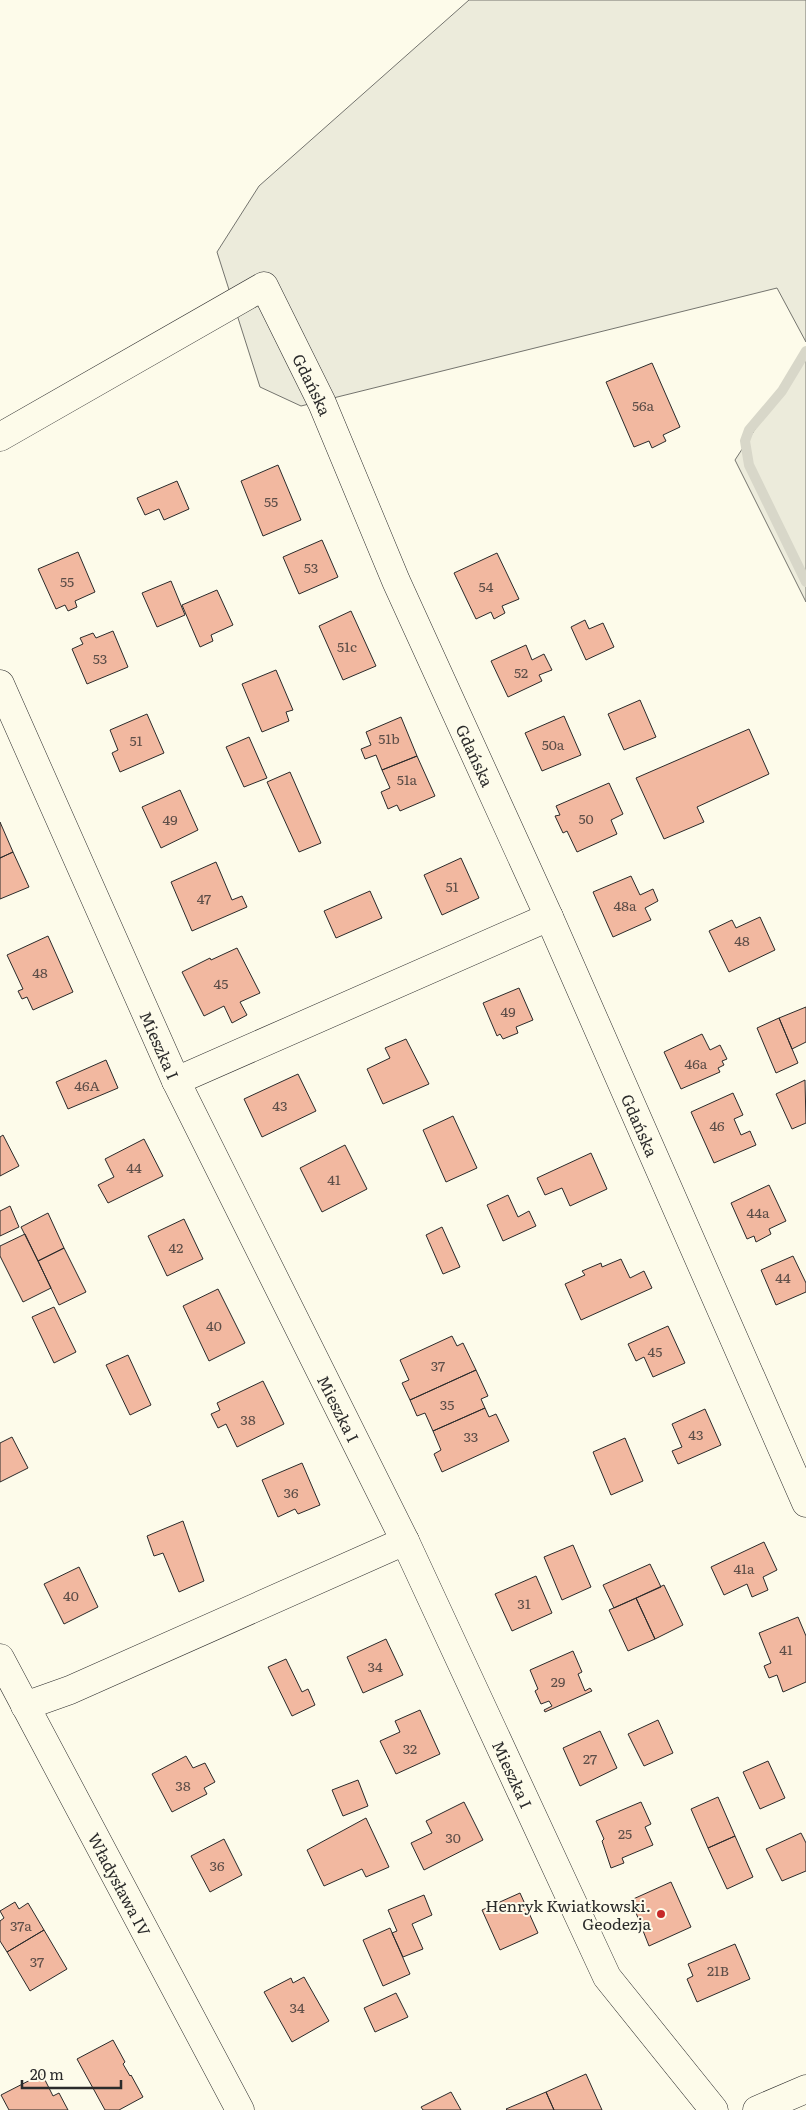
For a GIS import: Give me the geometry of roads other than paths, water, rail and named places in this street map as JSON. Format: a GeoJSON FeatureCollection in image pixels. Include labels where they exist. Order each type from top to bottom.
{"type":"FeatureCollection","features":[{"type":"Feature","properties":{"kind":"street","name":"Gdańska"},"geometry":{"type":"LineString","coordinates":[[0,437],[264,286],[322,403],[396,581],[549,917],[806,1503]]}},
{"type":"Feature","properties":{"kind":"street","name":"Mieszka I"},"geometry":{"type":"LineString","coordinates":[[0,684],[176,1081],[405,1541],[607,1977],[714,2110]]}},
{"type":"Feature","properties":{"kind":"street"},"geometry":{"type":"LineString","coordinates":[[176,1081],[549,917]]}},
{"type":"Feature","properties":{"kind":"street"},"geometry":{"type":"LineString","coordinates":[[25,1706],[70,1690],[405,1541]]}},
{"type":"Feature","properties":{"kind":"street","name":"Władysława IV"},"geometry":{"type":"LineString","coordinates":[[0,1658],[240,2110]]}},
{"type":"Feature","properties":{"kind":"street"},"geometry":{"type":"LineString","coordinates":[[757,2110],[806,2089]]}},
{"type":"Feature","properties":{"kind":"waterway"},"geometry":{"type":"LineString","coordinates":[[806,351],[782,391],[749,430],[745,441],[749,465],[806,582]]}},
{"type":"Feature","properties":{"kind":"place","name":"Henryk Kwiatkowski. Geodezja"},"geometry":{"type":"Point","coordinates":[661,1914]}}]}
